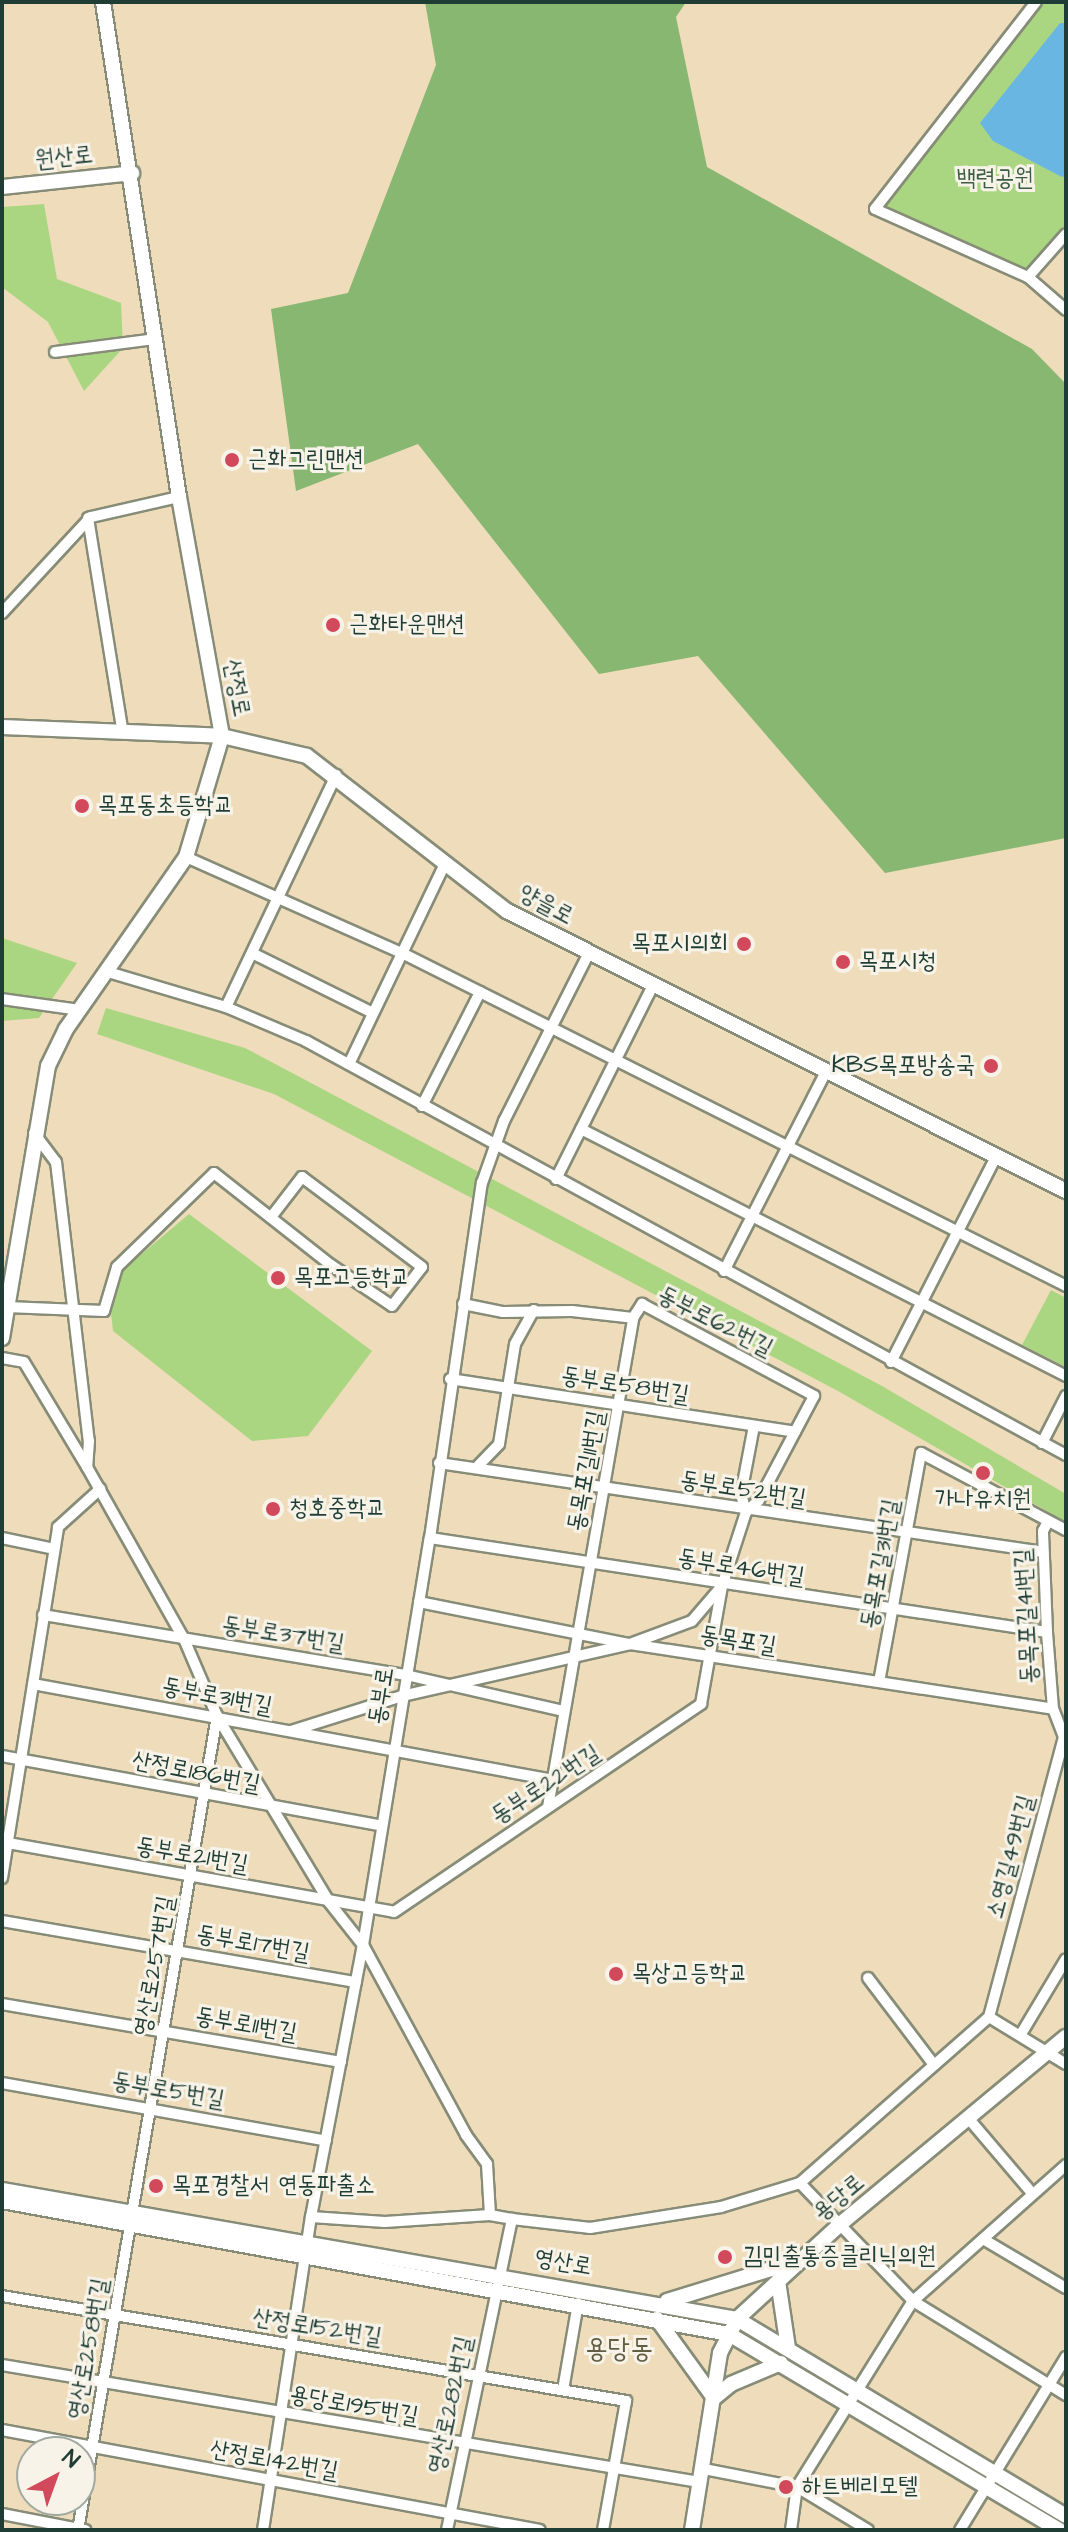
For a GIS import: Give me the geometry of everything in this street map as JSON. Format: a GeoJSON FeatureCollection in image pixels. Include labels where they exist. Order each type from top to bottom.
{"type":"FeatureCollection","features":[{"type":"Feature","properties":{"kind":"street","name":"산정로"},"geometry":{"type":"LineString","coordinates":[[2,1338],[6,1291],[48,1066],[80,1010],[186,857],[222,736],[179,497],[132,173],[103,2]]}},
{"type":"Feature","properties":{"kind":"street"},"geometry":{"type":"LineString","coordinates":[[1036,2],[875,209],[1028,277],[1066,310]]}},
{"type":"Feature","properties":{"kind":"street","name":"원산로"},"geometry":{"type":"LineString","coordinates":[[2,187],[132,173]]}},
{"type":"Feature","properties":{"kind":"street"},"geometry":{"type":"LineString","coordinates":[[1028,277],[1066,234]]}},
{"type":"Feature","properties":{"kind":"street"},"geometry":{"type":"LineString","coordinates":[[55,352],[155,339]]}},
{"type":"Feature","properties":{"kind":"street"},"geometry":{"type":"LineString","coordinates":[[2,613],[88,518],[100,511],[179,497]]}},
{"type":"Feature","properties":{"kind":"street"},"geometry":{"type":"LineString","coordinates":[[88,518],[123,733]]}},
{"type":"Feature","properties":{"kind":"street","name":"양을로"},"geometry":{"type":"LineString","coordinates":[[2,729],[222,736],[287,747],[336,775],[507,911],[1066,1191]]}},
{"type":"Feature","properties":{"kind":"street"},"geometry":{"type":"LineString","coordinates":[[226,1007],[336,775]]}},
{"type":"Feature","properties":{"kind":"street"},"geometry":{"type":"LineString","coordinates":[[186,857],[402,953],[1066,1286]]}},
{"type":"Feature","properties":{"kind":"street"},"geometry":{"type":"LineString","coordinates":[[349,1064],[445,864]]}},
{"type":"Feature","properties":{"kind":"street"},"geometry":{"type":"LineString","coordinates":[[252,953],[373,1013]]}},
{"type":"Feature","properties":{"kind":"street","name":"동부로"},"geometry":{"type":"LineString","coordinates":[[263,2530],[295,2345],[311,2217],[363,1945],[430,1538],[450,1379],[482,1183],[494,1145],[589,953]]}},
{"type":"Feature","properties":{"kind":"street"},"geometry":{"type":"LineString","coordinates":[[108,972],[226,1007],[349,1064],[1066,1455]]}},
{"type":"Feature","properties":{"kind":"street"},"geometry":{"type":"LineString","coordinates":[[556,1179],[653,985]]}},
{"type":"Feature","properties":{"kind":"street"},"geometry":{"type":"LineString","coordinates":[[422,1106],[480,992]]}},
{"type":"Feature","properties":{"kind":"street"},"geometry":{"type":"LineString","coordinates":[[2,999],[80,1010]]}},
{"type":"Feature","properties":{"kind":"street"},"geometry":{"type":"LineString","coordinates":[[724,1271],[826,1072]]}},
{"type":"Feature","properties":{"kind":"street"},"geometry":{"type":"LineString","coordinates":[[581,1129],[1066,1376]]}},
{"type":"Feature","properties":{"kind":"street"},"geometry":{"type":"LineString","coordinates":[[34,1133],[56,1162],[89,1441],[87,1467]]}},
{"type":"Feature","properties":{"kind":"street"},"geometry":{"type":"LineString","coordinates":[[891,1362],[996,1157]]}},
{"type":"Feature","properties":{"kind":"street"},"geometry":{"type":"LineString","coordinates":[[7,1307],[104,1311],[117,1267],[214,1173],[392,1306],[422,1267],[302,1177],[272,1216]]}},
{"type":"Feature","properties":{"kind":"street","name":"동부로62번길"},"geometry":{"type":"LineString","coordinates":[[463,1304],[503,1312],[534,1310],[633,1318],[642,1304],[814,1396],[795,1432]]}},
{"type":"Feature","properties":{"kind":"street"},"geometry":{"type":"LineString","coordinates":[[476,1468],[499,1444],[515,1344],[534,1310]]}},
{"type":"Feature","properties":{"kind":"street","name":"동목포길11번길"},"geometry":{"type":"LineString","coordinates":[[548,1807],[633,1318]]}},
{"type":"Feature","properties":{"kind":"street"},"geometry":{"type":"LineString","coordinates":[[2,1358],[24,1362],[184,1639],[212,1693],[217,1716],[329,1902],[363,1945],[466,2135],[487,2164],[490,2215]]}},
{"type":"Feature","properties":{"kind":"street","name":"동부로58번길"},"geometry":{"type":"LineString","coordinates":[[450,1379],[795,1432]]}},
{"type":"Feature","properties":{"kind":"street"},"geometry":{"type":"LineString","coordinates":[[1042,1443],[1066,1396]]}},
{"type":"Feature","properties":{"kind":"street"},"geometry":{"type":"LineString","coordinates":[[746,1512],[741,1494],[754,1426]]}},
{"type":"Feature","properties":{"kind":"street"},"geometry":{"type":"LineString","coordinates":[[289,1732],[402,1696],[630,1644],[692,1621],[722,1586],[746,1512],[759,1500],[795,1432]]}},
{"type":"Feature","properties":{"kind":"street","name":"동목포길31번길"},"geometry":{"type":"LineString","coordinates":[[879,1682],[921,1453],[1048,1521]]}},
{"type":"Feature","properties":{"kind":"street","name":"동부로52번길"},"geometry":{"type":"LineString","coordinates":[[439,1463],[746,1512],[1043,1552]]}},
{"type":"Feature","properties":{"kind":"street"},"geometry":{"type":"LineString","coordinates":[[2,1878],[58,1527],[100,1489]]}},
{"type":"Feature","properties":{"kind":"street"},"geometry":{"type":"LineString","coordinates":[[1048,1521],[1066,1530]]}},
{"type":"Feature","properties":{"kind":"street","name":"동목포길41번길"},"geometry":{"type":"LineString","coordinates":[[1048,1521],[1043,1552],[1053,1709]]}},
{"type":"Feature","properties":{"kind":"street"},"geometry":{"type":"LineString","coordinates":[[2,1538],[54,1549]]}},
{"type":"Feature","properties":{"kind":"street","name":"동부로46번길"},"geometry":{"type":"LineString","coordinates":[[430,1538],[722,1586],[1047,1632]]}},
{"type":"Feature","properties":{"kind":"street","name":"동부로22번길"},"geometry":{"type":"LineString","coordinates":[[369,1910],[394,1912],[690,1715],[705,1697],[722,1586]]}},
{"type":"Feature","properties":{"kind":"street","name":"동목포길"},"geometry":{"type":"LineString","coordinates":[[419,1602],[581,1630],[630,1644],[712,1658],[1053,1709]]}},
{"type":"Feature","properties":{"kind":"street","name":"동부로37번길"},"geometry":{"type":"LineString","coordinates":[[43,1615],[406,1675],[563,1711]]}},
{"type":"Feature","properties":{"kind":"street","name":"동부로31번길"},"geometry":{"type":"LineString","coordinates":[[33,1684],[217,1716],[393,1753],[553,1780]]}},
{"type":"Feature","properties":{"kind":"street","name":"소영길49번길"},"geometry":{"type":"LineString","coordinates":[[989,2017],[1065,1736],[1053,1709]]}},
{"type":"Feature","properties":{"kind":"street","name":"영산로257번길"},"geometry":{"type":"LineString","coordinates":[[133,2217],[217,1716]]}},
{"type":"Feature","properties":{"kind":"street","name":"산정로186번길"},"geometry":{"type":"LineString","coordinates":[[3,1753],[203,1795],[382,1826]]}},
{"type":"Feature","properties":{"kind":"street","name":"동부로21번길"},"geometry":{"type":"LineString","coordinates":[[8,1843],[369,1910]]}},
{"type":"Feature","properties":{"kind":"street","name":"동부로17번길"},"geometry":{"type":"LineString","coordinates":[[2,1921],[356,1982]]}},
{"type":"Feature","properties":{"kind":"street"},"geometry":{"type":"LineString","coordinates":[[1021,2034],[1066,1959]]}},
{"type":"Feature","properties":{"kind":"street"},"geometry":{"type":"LineString","coordinates":[[868,1978],[934,2065]]}},
{"type":"Feature","properties":{"kind":"street","name":"동부로11번길"},"geometry":{"type":"LineString","coordinates":[[2,2004],[341,2062]]}},
{"type":"Feature","properties":{"kind":"street"},"geometry":{"type":"LineString","coordinates":[[311,2217],[385,2222],[490,2215],[590,2228],[721,2207],[800,2183],[862,2134],[989,2017],[1066,2064]]}},
{"type":"Feature","properties":{"kind":"street","name":"용당로"},"geometry":{"type":"LineString","coordinates":[[692,2530],[714,2398],[729,2334],[737,2319],[838,2226],[1066,2037]]}},
{"type":"Feature","properties":{"kind":"street","name":"동부로5번길"},"geometry":{"type":"LineString","coordinates":[[2,2083],[326,2141]]}},
{"type":"Feature","properties":{"kind":"street"},"geometry":{"type":"LineString","coordinates":[[969,2119],[1032,2193]]}},
{"type":"Feature","properties":{"kind":"street"},"geometry":{"type":"LineString","coordinates":[[791,2530],[797,2487],[913,2301],[1032,2193],[1061,2176],[1066,2165]]}},
{"type":"Feature","properties":{"kind":"street"},"geometry":{"type":"LineString","coordinates":[[800,2183],[913,2301],[1066,2395]]}},
{"type":"Feature","properties":{"kind":"street","name":"영산로"},"geometry":{"type":"LineString","coordinates":[[2,2190],[133,2217],[498,2281],[662,2302],[737,2319],[788,2348],[987,2486],[1059,2530]]}},
{"type":"Feature","properties":{"kind":"street","name":"영산로"},"geometry":{"type":"LineString","coordinates":[[2,2201],[133,2217]]}},
{"type":"Feature","properties":{"kind":"street","name":"영산로258번길"},"geometry":{"type":"LineString","coordinates":[[94,2436],[133,2217]]}},
{"type":"Feature","properties":{"kind":"street","name":"영산로282번길"},"geometry":{"type":"LineString","coordinates":[[447,2530],[461,2446],[512,2219]]}},
{"type":"Feature","properties":{"kind":"street"},"geometry":{"type":"LineString","coordinates":[[983,2239],[1066,2288]]}},
{"type":"Feature","properties":{"kind":"street"},"geometry":{"type":"LineString","coordinates":[[662,2302],[801,2260]]}},
{"type":"Feature","properties":{"kind":"street","name":"영산로"},"geometry":{"type":"LineString","coordinates":[[498,2281],[578,2303],[729,2334],[781,2363],[854,2396],[995,2472],[1066,2516]]}},
{"type":"Feature","properties":{"kind":"street"},"geometry":{"type":"LineString","coordinates":[[778,2281],[788,2348]]}},
{"type":"Feature","properties":{"kind":"street","name":"산정로152번길"},"geometry":{"type":"LineString","coordinates":[[2,2296],[626,2401],[614,2469]]}},
{"type":"Feature","properties":{"kind":"street"},"geometry":{"type":"LineString","coordinates":[[563,2390],[578,2303]]}},
{"type":"Feature","properties":{"kind":"street"},"geometry":{"type":"LineString","coordinates":[[657,2319],[714,2398],[731,2384],[781,2363]]}},
{"type":"Feature","properties":{"kind":"street"},"geometry":{"type":"LineString","coordinates":[[960,2530],[1066,2357]]}},
{"type":"Feature","properties":{"kind":"street","name":"용당로195번길"},"geometry":{"type":"LineString","coordinates":[[2,2365],[461,2446],[614,2469],[797,2487]]}},
{"type":"Feature","properties":{"kind":"street","name":"산정로142번길"},"geometry":{"type":"LineString","coordinates":[[2,2430],[32,2436]]}},
{"type":"Feature","properties":{"kind":"street","name":"산정로142번길"},"geometry":{"type":"LineString","coordinates":[[96,2449],[540,2530]]}},
{"type":"Feature","properties":{"kind":"street"},"geometry":{"type":"LineString","coordinates":[[603,2530],[614,2469]]}},
{"type":"Feature","properties":{"kind":"street"},"geometry":{"type":"LineString","coordinates":[[797,2487],[868,2530]]}},
{"type":"Feature","properties":{"kind":"street"},"geometry":{"type":"LineString","coordinates":[[2,2514],[80,2530]]}},
{"type":"Feature","properties":{"kind":"green space"},"geometry":{"type":"Polygon","coordinates":[[[425,2],[686,2],[676,17],[707,167],[1032,349],[1066,384],[1066,838],[885,873],[698,656],[599,674],[418,444],[296,491],[271,309],[348,293],[436,65],[425,2]]]}},
{"type":"Feature","properties":{"kind":"green space","name":"백련공원"},"geometry":{"type":"Polygon","coordinates":[[[1044,2],[1066,2],[1066,225],[1022,274],[884,206],[1044,2]]]}},
{"type":"Feature","properties":{"kind":"green space"},"geometry":{"type":"Polygon","coordinates":[[[44,204],[57,279],[121,303],[123,348],[84,391],[48,322],[2,287],[2,207],[44,204]]]}},
{"type":"Feature","properties":{"kind":"green space"},"geometry":{"type":"Polygon","coordinates":[[[2,938],[77,963],[39,1018],[2,1021],[2,938]]]}},
{"type":"Feature","properties":{"kind":"green space"},"geometry":{"type":"Polygon","coordinates":[[[106,1008],[245,1048],[882,1386],[1066,1494],[1066,1522],[838,1391],[274,1094],[97,1034],[106,1008]]]}},
{"type":"Feature","properties":{"kind":"green space"},"geometry":{"type":"Polygon","coordinates":[[[189,1214],[372,1351],[308,1436],[252,1441],[113,1331],[110,1303],[118,1274],[189,1214]]]}},
{"type":"Feature","properties":{"kind":"green space"},"geometry":{"type":"Polygon","coordinates":[[[1051,1290],[1066,1298],[1066,1367],[1022,1345],[1051,1290]]]}},
{"type":"Feature","properties":{"kind":"water"},"geometry":{"type":"Polygon","coordinates":[[[1060,23],[1066,23],[1066,176],[1062,177],[993,141],[980,123],[1060,23]]]}},
{"type":"Feature","properties":{"kind":"place","name":"근화그린맨션"},"geometry":{"type":"Point","coordinates":[232,460]}},
{"type":"Feature","properties":{"kind":"place","name":"근화타운맨션"},"geometry":{"type":"Point","coordinates":[333,625]}},
{"type":"Feature","properties":{"kind":"place","name":"목포동초등학교"},"geometry":{"type":"Point","coordinates":[82,806]}},
{"type":"Feature","properties":{"kind":"place","name":"목포시의회"},"geometry":{"type":"Point","coordinates":[744,944]}},
{"type":"Feature","properties":{"kind":"place","name":"목포시청"},"geometry":{"type":"Point","coordinates":[843,962]}},
{"type":"Feature","properties":{"kind":"place","name":"KBS목포방송국"},"geometry":{"type":"Point","coordinates":[991,1066]}},
{"type":"Feature","properties":{"kind":"place","name":"목포고등학교"},"geometry":{"type":"Point","coordinates":[278,1278]}},
{"type":"Feature","properties":{"kind":"place","name":"가나유치원"},"geometry":{"type":"Point","coordinates":[983,1473]}},
{"type":"Feature","properties":{"kind":"place","name":"청호중학교"},"geometry":{"type":"Point","coordinates":[273,1509]}},
{"type":"Feature","properties":{"kind":"place","name":"목상고등학교"},"geometry":{"type":"Point","coordinates":[616,1974]}},
{"type":"Feature","properties":{"kind":"place","name":"목포경찰서 연동파출소"},"geometry":{"type":"Point","coordinates":[156,2186]}},
{"type":"Feature","properties":{"kind":"place","name":"김민출통증클리닉의원"},"geometry":{"type":"Point","coordinates":[725,2257]}},
{"type":"Feature","properties":{"kind":"place","name":"하트베리모텔"},"geometry":{"type":"Point","coordinates":[786,2487]}},
{"type":"Feature","properties":{"kind":"district","name":"용당동"},"geometry":{"type":"Point","coordinates":[619,2349]}}]}
